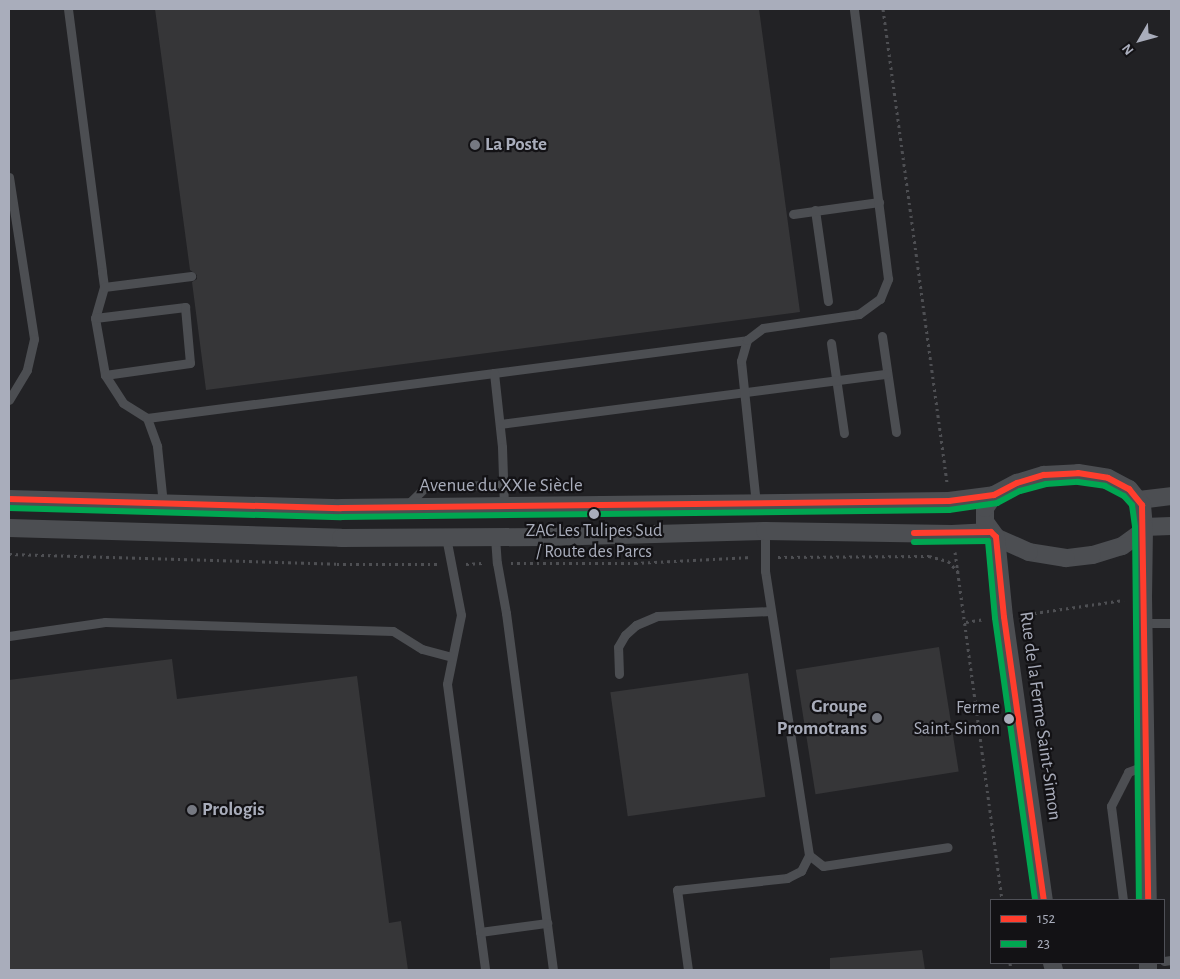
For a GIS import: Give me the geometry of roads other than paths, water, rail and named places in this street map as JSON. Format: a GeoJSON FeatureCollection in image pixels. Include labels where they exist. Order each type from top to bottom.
{"type":"FeatureCollection","features":[{"type":"Feature","properties":{"kind":"street","name":"Avenue du XXIe Siècle"},"geometry":{"type":"LineString","coordinates":[[9,499],[405,508],[949,501],[994,495],[1017,483],[1044,475],[1078,473],[1108,478],[1129,489],[1139,500]]}},
{"type":"Feature","properties":{"kind":"street","name":"Rue de la Ferme Saint-Simon"},"geometry":{"type":"LineString","coordinates":[[994,495],[985,508],[985,522],[993,534],[1044,899]]}},
{"type":"Feature","properties":{"kind":"street"},"geometry":{"type":"LineString","coordinates":[[1148,899],[1143,623],[1144,529],[1142,505],[1139,500],[1171,496]]}},
{"type":"Feature","properties":{"kind":"street"},"geometry":{"type":"LineString","coordinates":[[9,528],[341,538],[495,537],[765,531],[993,534],[1029,552],[1066,558],[1092,555],[1122,546],[1144,529],[1171,526]]}},
{"type":"Feature","properties":{"kind":"lane"},"geometry":{"type":"LineString","coordinates":[[68,9],[104,287],[95,318],[105,375],[123,403],[147,418],[157,446],[163,504]]}},
{"type":"Feature","properties":{"kind":"lane"},"geometry":{"type":"LineString","coordinates":[[147,418],[747,340],[763,328],[859,314],[880,299],[888,279],[854,9]]}},
{"type":"Feature","properties":{"kind":"lane"},"geometry":{"type":"LineString","coordinates":[[9,177],[34,339],[27,370],[9,400]]}},
{"type":"Feature","properties":{"kind":"lane"},"geometry":{"type":"LineString","coordinates":[[793,214],[879,202]]}},
{"type":"Feature","properties":{"kind":"lane"},"geometry":{"type":"LineString","coordinates":[[815,210],[828,301]]}},
{"type":"Feature","properties":{"kind":"lane"},"geometry":{"type":"LineString","coordinates":[[104,287],[191,276]]}},
{"type":"Feature","properties":{"kind":"lane"},"geometry":{"type":"LineString","coordinates":[[95,318],[185,307],[190,363],[105,375]]}},
{"type":"Feature","properties":{"kind":"lane"},"geometry":{"type":"LineString","coordinates":[[882,336],[896,432]]}},
{"type":"Feature","properties":{"kind":"lane"},"geometry":{"type":"LineString","coordinates":[[747,340],[741,361],[756,504]]}},
{"type":"Feature","properties":{"kind":"lane"},"geometry":{"type":"LineString","coordinates":[[831,343],[844,433]]}},
{"type":"Feature","properties":{"kind":"lane"},"geometry":{"type":"LineString","coordinates":[[494,374],[500,424],[504,506]]}},
{"type":"Feature","properties":{"kind":"lane"},"geometry":{"type":"LineString","coordinates":[[500,424],[887,374]]}},
{"type":"Feature","properties":{"kind":"lane"},"geometry":{"type":"LineString","coordinates":[[405,508],[427,486],[503,485]]}},
{"type":"Feature","properties":{"kind":"lane"},"geometry":{"type":"LineString","coordinates":[[688,970],[677,890],[788,878],[800,871],[809,855],[765,571],[765,531]]}},
{"type":"Feature","properties":{"kind":"lane"},"geometry":{"type":"LineString","coordinates":[[446,537],[460,616],[447,684],[485,970]]}},
{"type":"Feature","properties":{"kind":"lane"},"geometry":{"type":"LineString","coordinates":[[495,537],[553,970]]}},
{"type":"Feature","properties":{"kind":"lane"},"geometry":{"type":"LineString","coordinates":[[619,674],[618,647],[636,624],[657,616],[771,611]]}},
{"type":"Feature","properties":{"kind":"lane"},"geometry":{"type":"LineString","coordinates":[[9,636],[105,622],[393,631],[422,650],[452,657]]}},
{"type":"Feature","properties":{"kind":"lane"},"geometry":{"type":"LineString","coordinates":[[1143,623],[1171,623]]}},
{"type":"Feature","properties":{"kind":"lane"},"geometry":{"type":"LineString","coordinates":[[1123,899],[1111,806],[1128,772],[1146,765]]}},
{"type":"Feature","properties":{"kind":"lane"},"geometry":{"type":"LineString","coordinates":[[809,855],[823,866],[948,847]]}},
{"type":"Feature","properties":{"kind":"lane"},"geometry":{"type":"LineString","coordinates":[[480,932],[547,923]]}},
{"type":"Feature","properties":{"kind":"place","name":"La Poste"},"geometry":{"type":"Point","coordinates":[475,145]}},
{"type":"Feature","properties":{"kind":"place","name":"ZAC Les Tulipes Sud / Route des Parcs"},"geometry":{"type":"Point","coordinates":[594,514]}},
{"type":"Feature","properties":{"kind":"place","name":"Groupe Promotrans"},"geometry":{"type":"Point","coordinates":[877,718]}},
{"type":"Feature","properties":{"kind":"place","name":"Ferme Saint-Simon"},"geometry":{"type":"Point","coordinates":[1009,719]}},
{"type":"Feature","properties":{"kind":"place","name":"Prologis"},"geometry":{"type":"Point","coordinates":[192,810]}}]}
